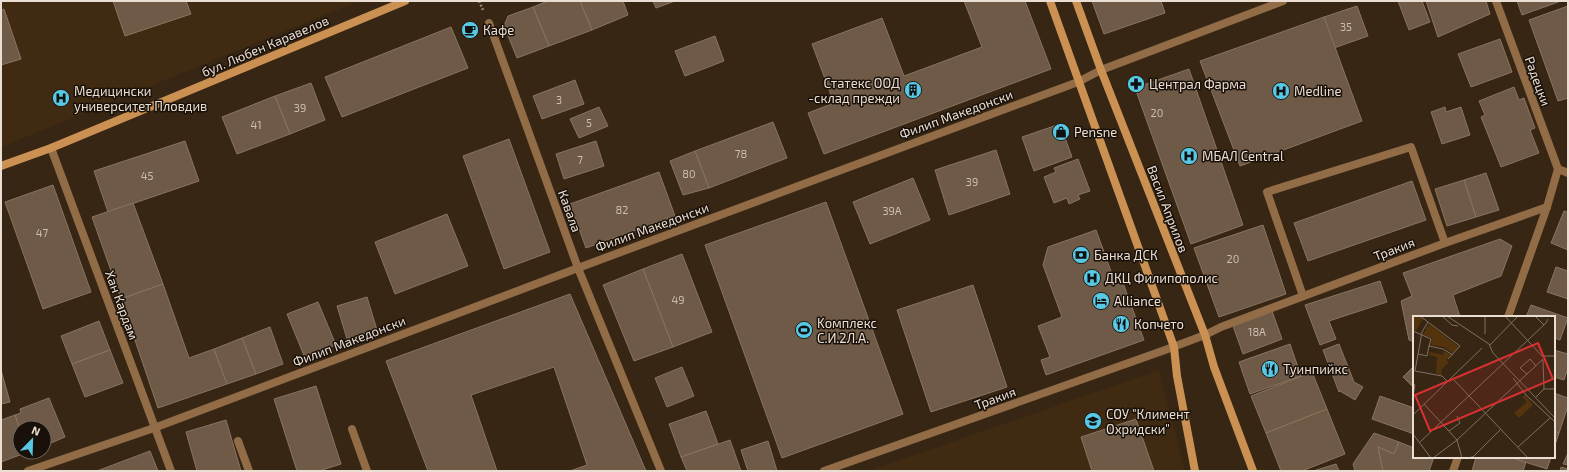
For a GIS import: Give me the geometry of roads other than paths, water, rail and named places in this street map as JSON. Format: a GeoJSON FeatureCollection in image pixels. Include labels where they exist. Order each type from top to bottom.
{"type":"FeatureCollection","features":[{"type":"Feature","properties":{"kind":"main road","name":"бул. Любен Каравелов"},"geometry":{"type":"LineString","coordinates":[[1,166],[51,148],[405,1]]}},
{"type":"Feature","properties":{"kind":"main road"},"geometry":{"type":"LineString","coordinates":[[1050,1],[1174,347],[1177,376],[1195,471]]}},
{"type":"Feature","properties":{"kind":"main road","name":"Васил Априлов"},"geometry":{"type":"LineString","coordinates":[[1076,1],[1101,70],[1205,335],[1214,368],[1253,471]]}},
{"type":"Feature","properties":{"kind":"street","name":"Филип Македонски"},"geometry":{"type":"LineString","coordinates":[[28,471],[154,428],[1078,82],[1101,70],[1283,1]]}},
{"type":"Feature","properties":{"kind":"street","name":"Радецки"},"geometry":{"type":"LineString","coordinates":[[1496,1],[1558,169]]}},
{"type":"Feature","properties":{"kind":"street","name":"Кавала"},"geometry":{"type":"LineString","coordinates":[[489,23],[578,268],[661,471]]}},
{"type":"Feature","properties":{"kind":"street"},"geometry":{"type":"LineString","coordinates":[[1303,296],[1301,277],[1267,192],[1410,147],[1445,243]]}},
{"type":"Feature","properties":{"kind":"street","name":"Хан Кардам"},"geometry":{"type":"LineString","coordinates":[[51,148],[171,471]]}},
{"type":"Feature","properties":{"kind":"street"},"geometry":{"type":"LineString","coordinates":[[1508,316],[1548,207],[1558,169],[1568,173]]}},
{"type":"Feature","properties":{"kind":"street","name":"Тракия"},"geometry":{"type":"LineString","coordinates":[[824,471],[1174,347],[1221,327],[1303,296],[1445,243],[1548,207]]}},
{"type":"Feature","properties":{"kind":"street"},"geometry":{"type":"LineString","coordinates":[[352,429],[367,471]]}},
{"type":"Feature","properties":{"kind":"street"},"geometry":{"type":"LineString","coordinates":[[238,441],[249,471]]}},
{"type":"Feature","properties":{"kind":"street"},"geometry":{"type":"LineString","coordinates":[[1453,471],[1458,458]]}},
{"type":"Feature","properties":{"kind":"place","name":"Кафе"},"geometry":{"type":"Point","coordinates":[470,30]}},
{"type":"Feature","properties":{"kind":"place","name":"Централ Фарма"},"geometry":{"type":"Point","coordinates":[1136,84]}},
{"type":"Feature","properties":{"kind":"place","name":"Статекс ООД -склад прежди"},"geometry":{"type":"Point","coordinates":[913,90]}},
{"type":"Feature","properties":{"kind":"place","name":"Medline"},"geometry":{"type":"Point","coordinates":[1281,91]}},
{"type":"Feature","properties":{"kind":"place","name":"Медицински университет Пловдив"},"geometry":{"type":"Point","coordinates":[61,98]}},
{"type":"Feature","properties":{"kind":"place","name":"Pensne"},"geometry":{"type":"Point","coordinates":[1061,132]}},
{"type":"Feature","properties":{"kind":"place","name":"МБАЛ Central"},"geometry":{"type":"Point","coordinates":[1189,156]}},
{"type":"Feature","properties":{"kind":"place","name":"Банка ДСК"},"geometry":{"type":"Point","coordinates":[1081,255]}},
{"type":"Feature","properties":{"kind":"place","name":"ДКЦ Филипополис"},"geometry":{"type":"Point","coordinates":[1092,278]}},
{"type":"Feature","properties":{"kind":"place","name":"Alliance"},"geometry":{"type":"Point","coordinates":[1101,301]}},
{"type":"Feature","properties":{"kind":"place","name":"Копчето"},"geometry":{"type":"Point","coordinates":[1121,324]}},
{"type":"Feature","properties":{"kind":"place","name":"Kомплекс С.И.2Л.А."},"geometry":{"type":"Point","coordinates":[804,330]}},
{"type":"Feature","properties":{"kind":"place","name":"Туинпийкс"},"geometry":{"type":"Point","coordinates":[1270,369]}},
{"type":"Feature","properties":{"kind":"place","name":"СОУ \"Климент Охридски\""},"geometry":{"type":"Point","coordinates":[1093,421]}}]}
